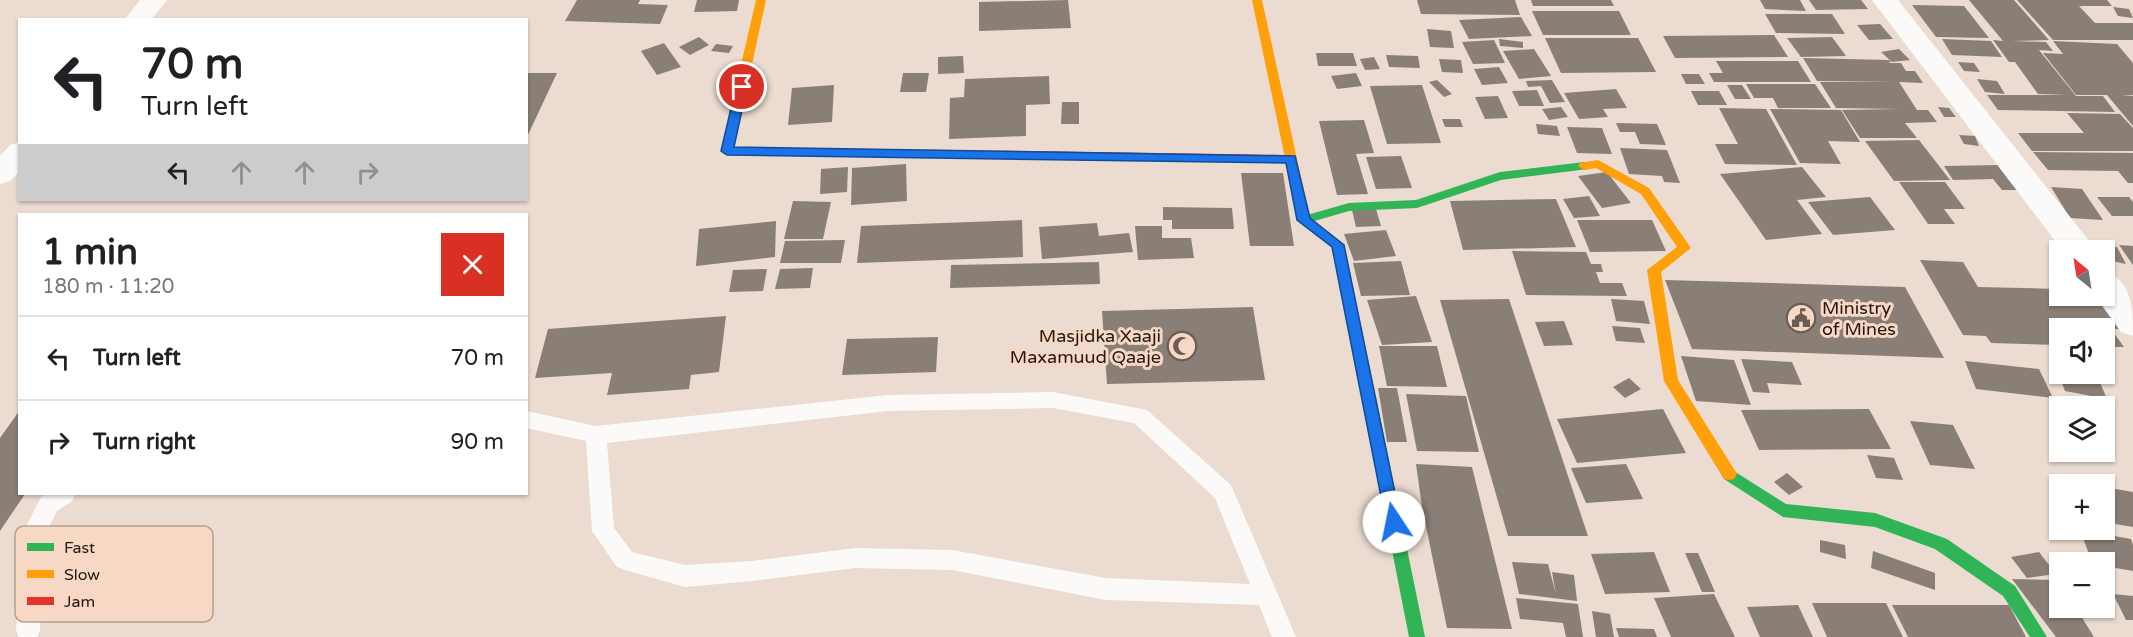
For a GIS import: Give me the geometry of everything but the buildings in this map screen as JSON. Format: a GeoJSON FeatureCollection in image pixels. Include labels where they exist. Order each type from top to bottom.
{"type":"FeatureCollection","features":[{"type":"Feature","properties":{"kind":"street"},"geometry":{"type":"LineString","coordinates":[[139,18],[154,0]]}},
{"type":"Feature","properties":{"kind":"street"},"geometry":{"type":"LineString","coordinates":[[761,0],[727,151],[1291,159]]}},
{"type":"Feature","properties":{"kind":"street"},"geometry":{"type":"LineString","coordinates":[[1257,0],[1304,220],[1338,245],[1417,637]]}},
{"type":"Feature","properties":{"kind":"street"},"geometry":{"type":"LineString","coordinates":[[1885,0],[2071,240]]}},
{"type":"Feature","properties":{"kind":"street"},"geometry":{"type":"LineString","coordinates":[[0,174],[18,154]]}},
{"type":"Feature","properties":{"kind":"street"},"geometry":{"type":"LineString","coordinates":[[1304,220],[1349,207],[1417,204],[1500,176],[1598,164],[1645,191],[1685,248],[1654,270],[1671,381],[1730,476],[1783,510],[1875,520],[1941,544],[2009,591],[2039,637]]}},
{"type":"Feature","properties":{"kind":"street"},"geometry":{"type":"LineString","coordinates":[[2115,298],[2133,323]]}},
{"type":"Feature","properties":{"kind":"lane"},"geometry":{"type":"LineString","coordinates":[[528,419],[596,435],[888,403],[1053,400],[1140,416],[1223,492],[1284,637]]}},
{"type":"Feature","properties":{"kind":"lane"},"geometry":{"type":"LineString","coordinates":[[596,435],[603,531],[625,560],[685,576],[752,571],[855,558],[952,560],[1106,588],[1267,596]]}},
{"type":"Feature","properties":{"kind":"lane"},"geometry":{"type":"LineString","coordinates":[[38,526],[49,504],[62,495]]}},
{"type":"Feature","properties":{"kind":"lane"},"geometry":{"type":"LineString","coordinates":[[28,622],[28,630]]}},
{"type":"Feature","properties":{"kind":"traffic: fast"},"geometry":{"type":"LineString","coordinates":[[1304,220],[1349,207],[1417,204],[1500,176],[1584,166]]}},
{"type":"Feature","properties":{"kind":"traffic: fast"},"geometry":{"type":"LineString","coordinates":[[1369,397],[1417,637]]}},
{"type":"Feature","properties":{"kind":"traffic: fast"},"geometry":{"type":"LineString","coordinates":[[1729,474],[1783,510],[1875,520],[1941,544],[2009,591],[2039,637]]}},
{"type":"Feature","properties":{"kind":"traffic: slow"},"geometry":{"type":"LineString","coordinates":[[761,0],[727,151],[1029,155]]}},
{"type":"Feature","properties":{"kind":"traffic: slow"},"geometry":{"type":"LineString","coordinates":[[1257,0],[1304,220],[1338,245],[1369,397]]}},
{"type":"Feature","properties":{"kind":"traffic: slow"},"geometry":{"type":"LineString","coordinates":[[1584,166],[1598,164],[1645,191],[1685,248],[1654,270],[1671,381],[1729,474]]}},
{"type":"Feature","properties":{"kind":"traffic: jam"},"geometry":{"type":"LineString","coordinates":[[1029,155],[1291,159]]}},
{"type":"Feature","properties":{"kind":"place","name":"Ministry of Mines"},"geometry":{"type":"Point","coordinates":[1801,318]}},
{"type":"Feature","properties":{"kind":"place","name":"Masjidka Xaaji Maxamuud Qaaje"},"geometry":{"type":"Point","coordinates":[1182,346]}},
{"type":"Feature","properties":{"kind":"route"},"geometry":{"type":"LineString","coordinates":[[742,87],[727,151],[1291,159],[1304,220],[1338,245],[1394,522]]}}]}
